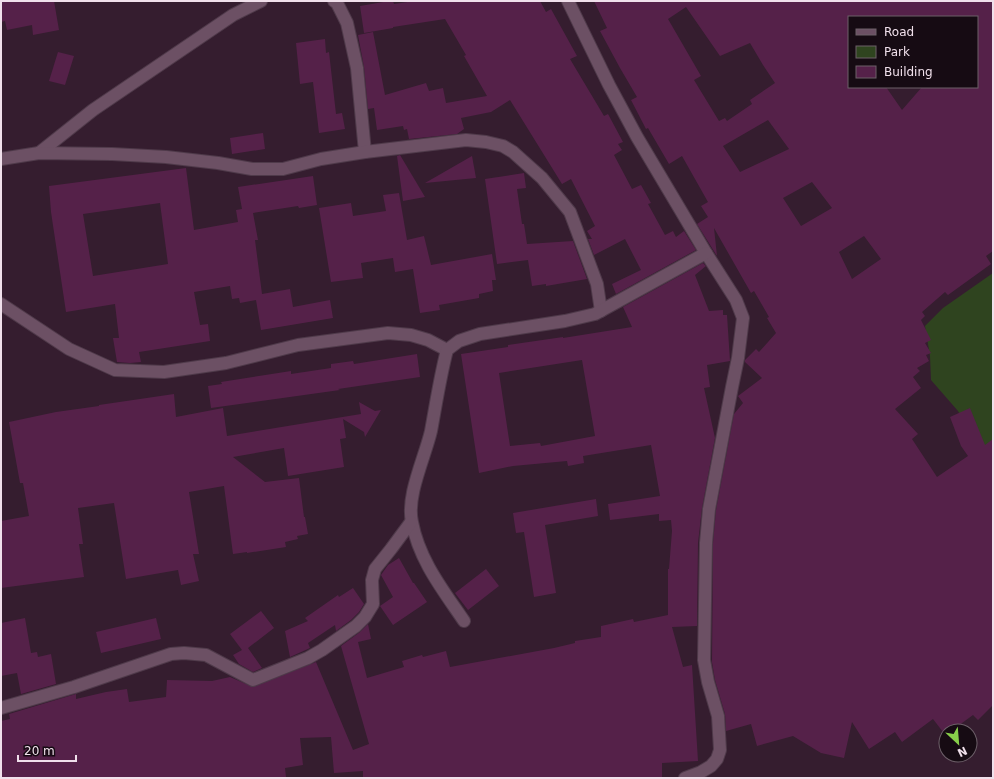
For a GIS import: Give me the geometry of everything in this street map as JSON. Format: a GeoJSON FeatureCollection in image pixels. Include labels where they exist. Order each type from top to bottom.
{"type":"FeatureCollection","features":[{"type":"Feature","properties":{"kind":"street"},"geometry":{"type":"LineString","coordinates":[[39,153],[93,110],[233,15],[261,1]]}},
{"type":"Feature","properties":{"kind":"street"},"geometry":{"type":"LineString","coordinates":[[334,1],[337,3],[347,24],[357,68],[365,152]]}},
{"type":"Feature","properties":{"kind":"street"},"geometry":{"type":"LineString","coordinates":[[568,1],[609,85],[637,137],[706,253],[736,300],[743,318],[738,358],[709,509],[706,543],[704,660],[708,682],[718,716],[720,750],[717,759],[711,766],[701,772],[685,778]]}},
{"type":"Feature","properties":{"kind":"street"},"geometry":{"type":"LineString","coordinates":[[1,159],[39,153],[112,154],[166,157],[218,163],[252,169],[283,169],[321,159],[365,152],[466,140],[486,142],[503,146],[513,152],[542,178],[570,212],[595,278],[601,311]]}},
{"type":"Feature","properties":{"kind":"street"},"geometry":{"type":"LineString","coordinates":[[464,621],[430,570],[418,545],[411,522],[411,504],[430,431],[447,350],[459,341],[480,334],[565,322],[595,314],[706,253]]}},
{"type":"Feature","properties":{"kind":"street"},"geometry":{"type":"LineString","coordinates":[[1,304],[69,349],[115,370],[164,372],[226,363],[298,344],[388,333],[411,335],[428,340],[447,350]]}},
{"type":"Feature","properties":{"kind":"street"},"geometry":{"type":"LineString","coordinates":[[1,708],[74,687],[171,654],[184,653],[206,655],[253,680],[308,658],[341,637],[365,617],[373,604],[372,580],[375,569],[411,522]]}},
{"type":"Feature","properties":{"kind":"green space"},"geometry":{"type":"Polygon","coordinates":[[[993,273],[993,458],[979,445],[958,411],[931,380],[930,356],[925,326],[943,308],[993,273]]]}},
{"type":"Feature","properties":{"kind":"building"},"geometry":{"type":"Polygon","coordinates":[[[1,1],[54,1],[59,30],[33,35],[32,25],[7,30],[5,21],[1,22],[1,1]]]}},
{"type":"Feature","properties":{"kind":"building"},"geometry":{"type":"Polygon","coordinates":[[[393,1],[394,4],[414,1],[540,1],[546,12],[551,9],[577,56],[570,59],[604,116],[608,114],[623,142],[618,144],[622,150],[614,155],[632,189],[641,185],[651,203],[648,204],[665,235],[673,231],[676,237],[684,231],[696,250],[616,294],[612,284],[641,270],[625,239],[594,255],[588,239],[592,239],[587,231],[595,226],[571,179],[562,184],[510,100],[491,112],[461,118],[464,129],[457,134],[409,139],[407,129],[404,130],[403,126],[377,130],[374,108],[368,109],[364,67],[358,35],[373,32],[385,95],[426,83],[429,91],[443,88],[446,103],[487,96],[445,19],[364,33],[360,6],[393,1]]]}},
{"type":"Feature","properties":{"kind":"building"},"geometry":{"type":"Polygon","coordinates":[[[594,1],[993,1],[993,251],[986,256],[991,264],[948,295],[945,292],[922,312],[925,316],[921,320],[931,340],[925,343],[931,353],[926,355],[929,361],[917,368],[920,371],[913,377],[921,388],[895,409],[918,434],[912,439],[937,477],[968,456],[961,446],[950,417],[970,408],[985,445],[993,439],[993,705],[978,720],[973,715],[962,723],[938,723],[938,726],[933,719],[902,742],[895,732],[869,749],[852,722],[844,758],[821,753],[793,736],[757,746],[751,724],[726,731],[725,714],[715,680],[712,662],[713,543],[716,510],[734,414],[743,403],[738,396],[762,378],[745,362],[745,360],[756,349],[759,352],[776,333],[767,318],[769,317],[754,291],[751,293],[714,228],[717,256],[697,224],[708,217],[701,206],[708,202],[682,156],[669,164],[648,128],[646,129],[631,100],[637,97],[600,31],[607,28],[594,1]],[[686,7],[668,19],[701,76],[694,80],[719,121],[725,118],[727,121],[752,104],[750,100],[775,83],[750,43],[720,56],[686,7]],[[768,120],[723,146],[740,172],[789,149],[768,120]],[[812,182],[783,198],[801,226],[832,208],[812,182]],[[864,236],[839,252],[852,279],[881,259],[864,236]]]}},
{"type":"Feature","properties":{"kind":"building"},"geometry":{"type":"Polygon","coordinates":[[[325,39],[326,53],[329,52],[336,114],[342,113],[345,129],[319,133],[313,82],[300,84],[296,43],[325,39]]]}},
{"type":"Feature","properties":{"kind":"building"},"geometry":{"type":"Polygon","coordinates":[[[58,52],[74,56],[65,85],[49,81],[58,52]]]}},
{"type":"Feature","properties":{"kind":"building"},"geometry":{"type":"Polygon","coordinates":[[[263,133],[265,149],[232,154],[230,138],[263,133]]]}},
{"type":"Feature","properties":{"kind":"building"},"geometry":{"type":"Polygon","coordinates":[[[400,155],[425,197],[403,201],[397,156],[400,155]]]}},
{"type":"Feature","properties":{"kind":"building"},"geometry":{"type":"Polygon","coordinates":[[[472,156],[476,178],[425,183],[472,156]]]}},
{"type":"Feature","properties":{"kind":"building"},"geometry":{"type":"Polygon","coordinates":[[[186,168],[194,230],[238,222],[236,210],[242,209],[238,187],[313,176],[317,205],[299,208],[298,206],[253,213],[258,240],[255,240],[262,294],[290,289],[293,307],[330,300],[333,318],[261,330],[256,300],[240,303],[239,298],[232,299],[230,286],[194,292],[200,325],[208,324],[210,341],[139,352],[141,362],[117,362],[113,338],[119,338],[115,304],[66,312],[51,212],[49,186],[186,168]],[[160,203],[83,214],[93,276],[168,264],[160,203]]]}},
{"type":"Feature","properties":{"kind":"building"},"geometry":{"type":"Polygon","coordinates":[[[524,173],[526,188],[517,189],[522,224],[524,224],[527,244],[573,241],[587,279],[546,286],[546,284],[532,286],[528,260],[497,264],[485,179],[524,173]]]}},
{"type":"Feature","properties":{"kind":"building"},"geometry":{"type":"Polygon","coordinates":[[[399,193],[407,240],[424,236],[431,265],[492,254],[496,280],[492,280],[493,291],[479,294],[479,298],[439,305],[440,310],[420,313],[413,269],[395,272],[393,258],[361,263],[363,278],[331,282],[319,208],[351,203],[353,216],[386,211],[383,195],[399,193]]]}},
{"type":"Feature","properties":{"kind":"building"},"geometry":{"type":"Polygon","coordinates":[[[703,263],[706,266],[695,275],[709,311],[723,310],[723,315],[727,315],[730,361],[707,365],[710,387],[704,388],[715,438],[702,508],[698,543],[697,626],[672,627],[683,667],[692,665],[698,761],[662,763],[662,778],[363,778],[363,771],[334,773],[331,737],[300,738],[303,765],[285,768],[286,777],[1,778],[1,721],[10,719],[9,714],[76,694],[76,699],[127,689],[129,702],[166,697],[167,680],[212,681],[230,677],[253,687],[316,662],[353,750],[369,744],[341,646],[368,624],[371,639],[358,642],[367,678],[404,667],[402,661],[422,655],[423,657],[446,651],[450,667],[554,648],[575,643],[575,641],[601,637],[601,626],[633,619],[634,622],[668,615],[668,569],[672,531],[671,520],[659,521],[659,514],[610,520],[608,504],[660,496],[651,445],[583,456],[584,463],[568,466],[567,461],[513,466],[479,473],[461,354],[508,347],[508,345],[632,327],[623,307],[703,263]],[[582,360],[499,373],[510,446],[540,443],[541,446],[595,436],[582,360]]]}},
{"type":"Feature","properties":{"kind":"building"},"geometry":{"type":"Polygon","coordinates":[[[417,354],[420,377],[211,408],[208,386],[222,384],[221,382],[291,371],[291,374],[331,368],[331,364],[353,361],[354,364],[417,354]]]}},
{"type":"Feature","properties":{"kind":"building"},"geometry":{"type":"Polygon","coordinates":[[[174,394],[176,417],[223,408],[227,436],[361,414],[359,402],[375,411],[381,410],[365,437],[364,432],[343,419],[346,438],[340,439],[344,467],[288,476],[284,448],[233,457],[265,482],[299,478],[304,517],[308,534],[297,536],[298,539],[285,542],[286,547],[233,554],[224,486],[189,492],[199,554],[193,554],[199,581],[181,585],[178,570],[126,579],[114,503],[78,508],[83,544],[79,544],[84,577],[1,588],[1,521],[29,516],[23,483],[20,483],[9,422],[56,412],[174,394]]]}},
{"type":"Feature","properties":{"kind":"building"},"geometry":{"type":"Polygon","coordinates":[[[596,499],[598,516],[545,525],[556,593],[534,597],[524,532],[516,533],[513,513],[596,499]]]}},
{"type":"Feature","properties":{"kind":"building"},"geometry":{"type":"Polygon","coordinates":[[[399,558],[413,583],[427,602],[393,625],[380,606],[393,597],[381,575],[388,565],[399,558]]]}},
{"type":"Feature","properties":{"kind":"building"},"geometry":{"type":"Polygon","coordinates":[[[486,569],[499,586],[468,610],[455,593],[486,569]]]}},
{"type":"Feature","properties":{"kind":"building"},"geometry":{"type":"Polygon","coordinates":[[[353,588],[364,604],[359,612],[336,631],[335,625],[308,643],[310,648],[290,657],[285,631],[308,621],[305,618],[338,595],[339,597],[353,588]]]}},
{"type":"Feature","properties":{"kind":"building"},"geometry":{"type":"Polygon","coordinates":[[[261,611],[274,628],[248,648],[262,668],[253,672],[239,664],[233,655],[242,650],[230,634],[261,611]]]}},
{"type":"Feature","properties":{"kind":"building"},"geometry":{"type":"Polygon","coordinates":[[[25,618],[31,653],[37,652],[38,657],[51,654],[56,684],[21,694],[17,673],[1,676],[1,623],[25,618]]]}},
{"type":"Feature","properties":{"kind":"building"},"geometry":{"type":"Polygon","coordinates":[[[156,618],[161,639],[101,653],[96,632],[156,618]]]}}]}
